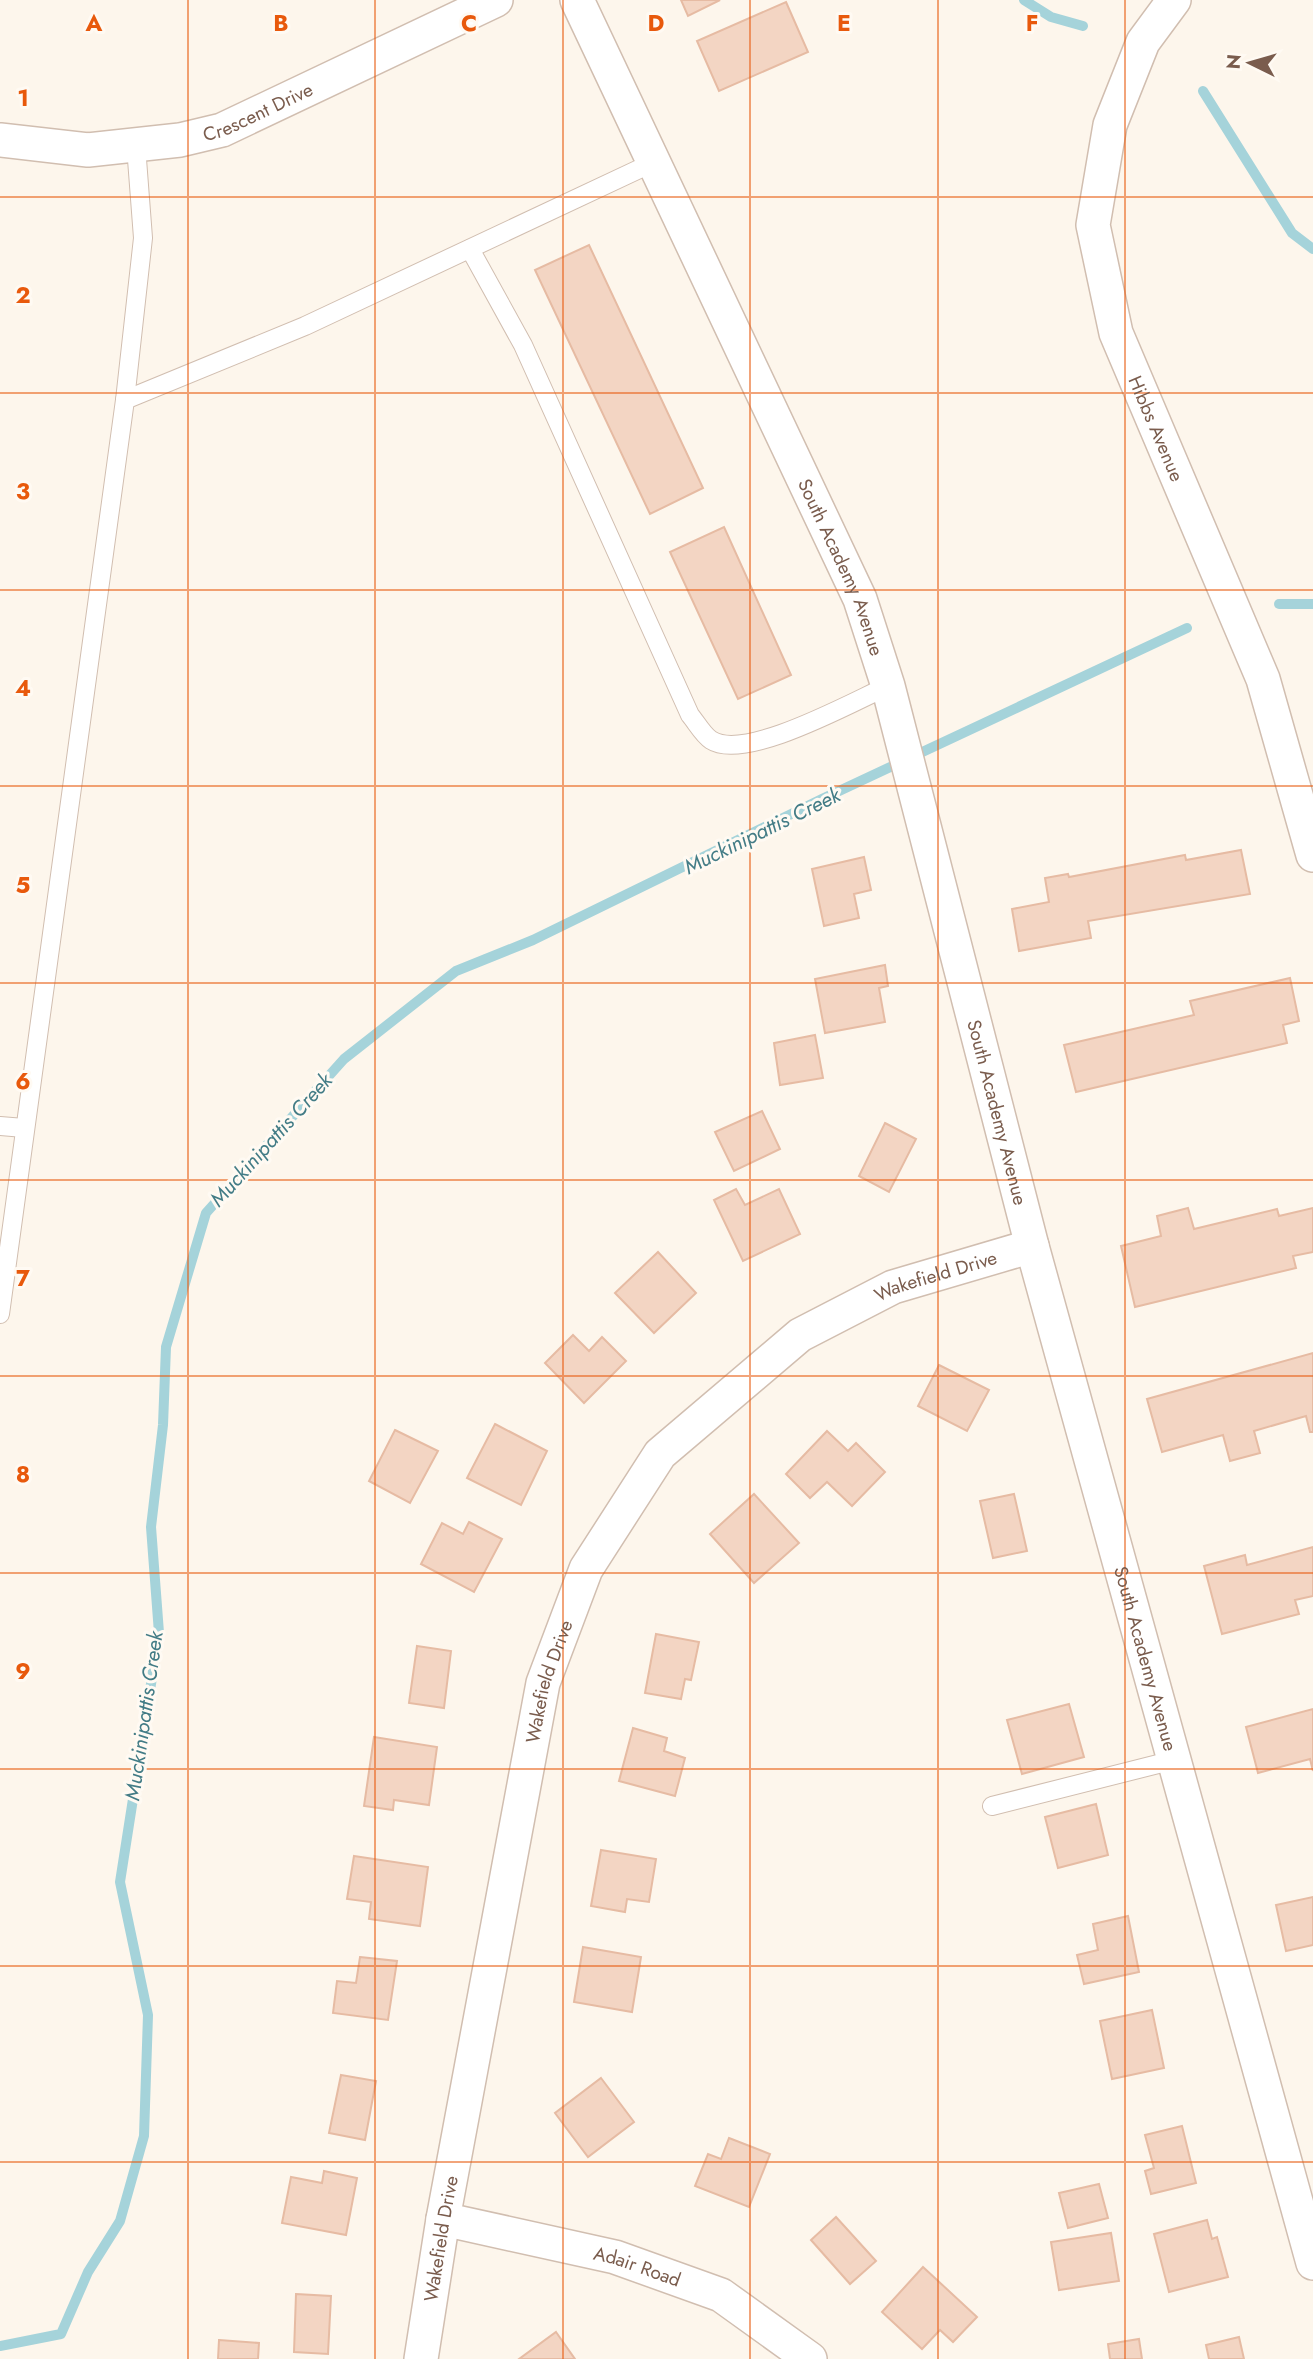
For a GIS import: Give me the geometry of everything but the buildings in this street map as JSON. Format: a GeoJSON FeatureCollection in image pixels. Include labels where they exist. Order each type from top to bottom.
{"type":"FeatureCollection","features":[{"type":"Feature","properties":{"kind":"street","name":"Crescent Drive"},"geometry":{"type":"LineString","coordinates":[[0,140],[88,150],[136,146],[222,130],[496,0]]}},
{"type":"Feature","properties":{"kind":"street","name":"South Academy Avenue"},"geometry":{"type":"LineString","coordinates":[[577,0],[860,599],[888,686],[1032,1246],[1313,2263]]}},
{"type":"Feature","properties":{"kind":"street","name":"Hibbs Avenue"},"geometry":{"type":"LineString","coordinates":[[1174,0],[1143,42],[1110,125],[1093,225],[1116,333],[1263,679],[1313,855]]}},
{"type":"Feature","properties":{"kind":"street","name":"Wakefield Drive"},"geometry":{"type":"LineString","coordinates":[[421,2359],[443,2219],[543,1683],[586,1569],[660,1454],[800,1335],[894,1287],[1032,1246]]}},
{"type":"Feature","properties":{"kind":"street","name":"Adair Road"},"geometry":{"type":"LineString","coordinates":[[443,2219],[615,2257],[720,2295],[810,2359]]}},
{"type":"Feature","properties":{"kind":"lane"},"geometry":{"type":"LineString","coordinates":[[0,1314],[125,400],[143,238],[136,146]]}},
{"type":"Feature","properties":{"kind":"lane"},"geometry":{"type":"LineString","coordinates":[[125,400],[305,326],[652,163]]}},
{"type":"Feature","properties":{"kind":"lane"},"geometry":{"type":"LineString","coordinates":[[470,249],[523,345],[691,715],[711,740],[736,747],[767,740],[888,686]]}},
{"type":"Feature","properties":{"kind":"lane"},"geometry":{"type":"LineString","coordinates":[[0,1126],[24,1128]]}},
{"type":"Feature","properties":{"kind":"lane"},"geometry":{"type":"LineString","coordinates":[[992,1806],[1174,1760]]}},
{"type":"Feature","properties":{"kind":"waterway"},"geometry":{"type":"LineString","coordinates":[[1024,0],[1051,17],[1083,26]]}},
{"type":"Feature","properties":{"kind":"waterway"},"geometry":{"type":"LineString","coordinates":[[1203,91],[1292,233],[1313,249]]}},
{"type":"Feature","properties":{"kind":"waterway","name":"Muckinipattis Creek"},"geometry":{"type":"LineString","coordinates":[[1279,604],[1313,604]]}},
{"type":"Feature","properties":{"kind":"waterway","name":"Muckinipattis Creek"},"geometry":{"type":"LineString","coordinates":[[0,2346],[61,2334],[88,2272],[120,2221],[144,2136],[148,2015],[120,1882],[159,1633],[151,1527],[163,1425],[166,1347],[206,1213],[344,1059],[456,971],[533,940],[822,799],[1187,628]]}}]}
